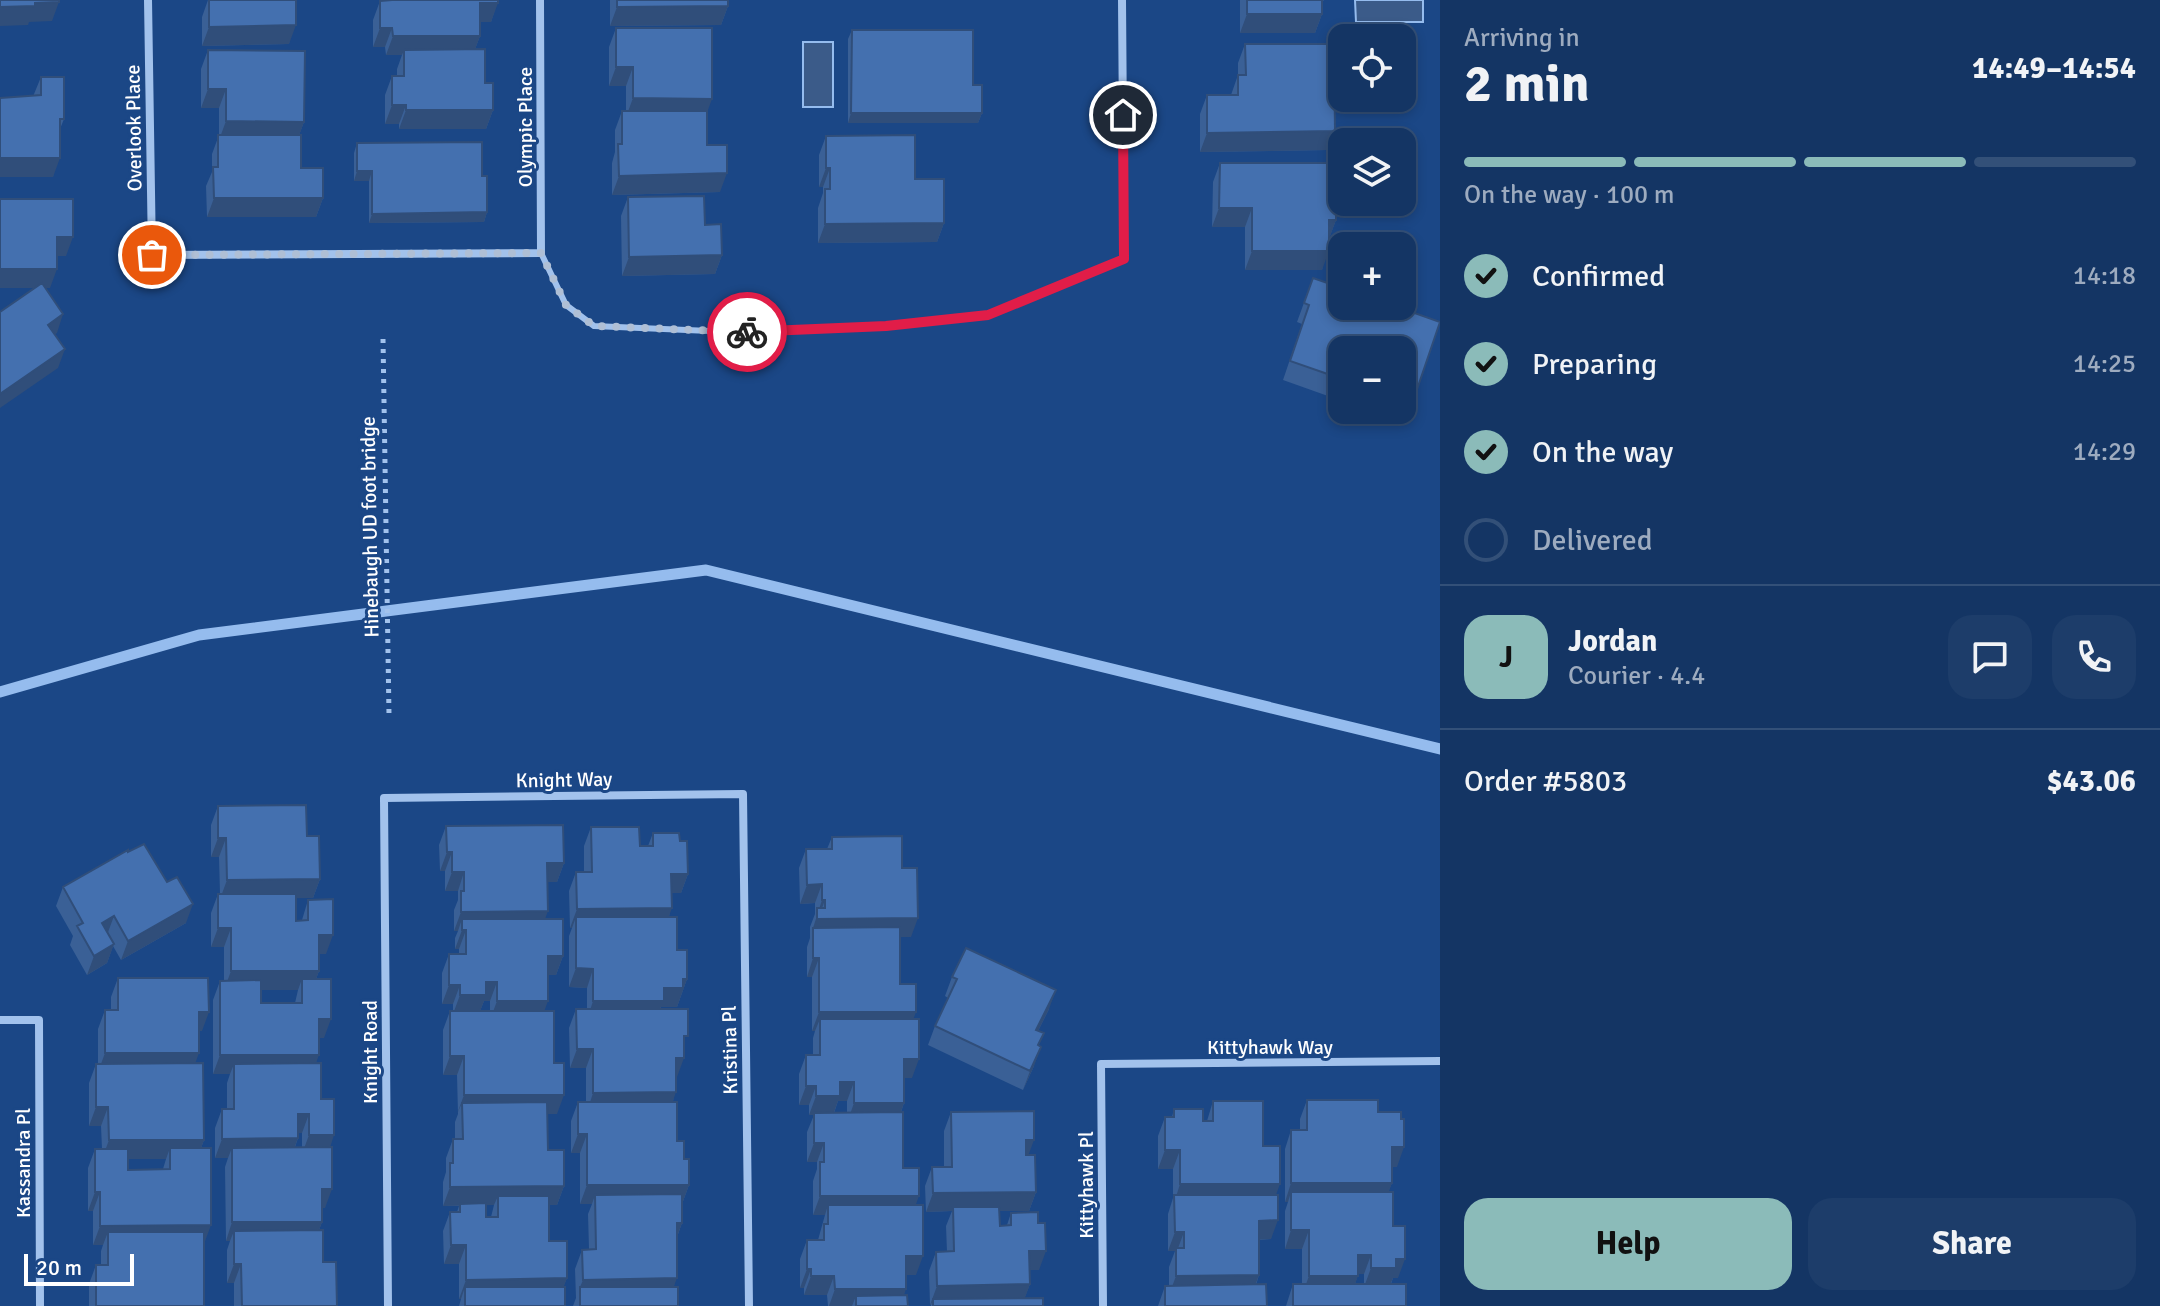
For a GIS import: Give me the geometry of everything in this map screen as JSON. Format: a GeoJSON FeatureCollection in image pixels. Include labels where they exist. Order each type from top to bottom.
{"type":"FeatureCollection","features":[{"type":"Feature","properties":{"kind":"street","name":"Overlook Place"},"geometry":{"type":"LineString","coordinates":[[148,0],[152,255],[541,253]]}},
{"type":"Feature","properties":{"kind":"street","name":"Olympic Place"},"geometry":{"type":"LineString","coordinates":[[540,0],[541,253]]}},
{"type":"Feature","properties":{"kind":"street"},"geometry":{"type":"LineString","coordinates":[[1122,0],[1124,259]]}},
{"type":"Feature","properties":{"kind":"street","name":"Knight Way"},"geometry":{"type":"LineString","coordinates":[[384,798],[743,794]]}},
{"type":"Feature","properties":{"kind":"street","name":"Kristina Pl"},"geometry":{"type":"LineString","coordinates":[[743,794],[749,1306]]}},
{"type":"Feature","properties":{"kind":"street","name":"Knight Road"},"geometry":{"type":"LineString","coordinates":[[384,798],[388,1306]]}},
{"type":"Feature","properties":{"kind":"street","name":"Kassandra Pl"},"geometry":{"type":"LineString","coordinates":[[0,1020],[39,1020],[40,1306]]}},
{"type":"Feature","properties":{"kind":"street","name":"Kittyhawk Way"},"geometry":{"type":"LineString","coordinates":[[1101,1064],[1440,1061]]}},
{"type":"Feature","properties":{"kind":"street","name":"Kittyhawk Pl"},"geometry":{"type":"LineString","coordinates":[[1101,1064],[1103,1306]]}},
{"type":"Feature","properties":{"kind":"lane"},"geometry":{"type":"LineString","coordinates":[[541,253],[566,305],[594,326],[756,333],[886,326],[988,315],[1124,259]]}},
{"type":"Feature","properties":{"kind":"path","name":"Hinebaugh UD foot bridge"},"geometry":{"type":"LineString","coordinates":[[383,339],[389,715]]}},
{"type":"Feature","properties":{"kind":"water"},"geometry":{"type":"Polygon","coordinates":[[[1355,0],[1423,0],[1423,22],[1356,22],[1355,0]]]}},
{"type":"Feature","properties":{"kind":"water"},"geometry":{"type":"Polygon","coordinates":[[[803,42],[833,42],[833,107],[803,107],[803,42]]]}},
{"type":"Feature","properties":{"kind":"building"},"geometry":{"type":"Polygon","coordinates":[[[0,0],[59,0],[59,2],[0,7],[0,0]]]}},
{"type":"Feature","properties":{"kind":"building"},"geometry":{"type":"Polygon","coordinates":[[[209,0],[296,0],[296,25],[209,27],[209,0]]]}},
{"type":"Feature","properties":{"kind":"building"},"geometry":{"type":"Polygon","coordinates":[[[498,0],[498,3],[480,3],[480,36],[393,36],[392,28],[380,28],[380,1],[498,0]]]}},
{"type":"Feature","properties":{"kind":"building"},"geometry":{"type":"Polygon","coordinates":[[[617,0],[728,0],[728,6],[617,7],[617,0]]]}},
{"type":"Feature","properties":{"kind":"building"},"geometry":{"type":"Polygon","coordinates":[[[1247,0],[1322,0],[1322,14],[1247,14],[1247,0]]]}},
{"type":"Feature","properties":{"kind":"building"},"geometry":{"type":"Polygon","coordinates":[[[616,28],[712,28],[712,99],[633,98],[633,67],[616,67],[616,28]]]}},
{"type":"Feature","properties":{"kind":"building"},"geometry":{"type":"Polygon","coordinates":[[[852,30],[973,30],[973,85],[982,85],[982,113],[851,113],[852,30]]]}},
{"type":"Feature","properties":{"kind":"building"},"geometry":{"type":"Polygon","coordinates":[[[1245,44],[1328,44],[1328,112],[1335,112],[1335,128],[1328,128],[1328,131],[1207,133],[1207,95],[1238,95],[1238,75],[1246,75],[1245,44]]]}},
{"type":"Feature","properties":{"kind":"building"},"geometry":{"type":"Polygon","coordinates":[[[485,49],[485,83],[493,83],[493,110],[406,110],[406,105],[392,105],[392,76],[404,76],[404,50],[485,49]]]}},
{"type":"Feature","properties":{"kind":"building"},"geometry":{"type":"Polygon","coordinates":[[[208,50],[305,51],[304,122],[226,121],[226,89],[208,89],[208,50]]]}},
{"type":"Feature","properties":{"kind":"building"},"geometry":{"type":"Polygon","coordinates":[[[41,77],[64,77],[60,158],[0,158],[0,98],[41,95],[41,77]]]}},
{"type":"Feature","properties":{"kind":"building"},"geometry":{"type":"Polygon","coordinates":[[[622,111],[707,111],[707,145],[727,145],[727,173],[619,176],[618,144],[622,144],[622,111]]]}},
{"type":"Feature","properties":{"kind":"building"},"geometry":{"type":"Polygon","coordinates":[[[218,135],[301,135],[301,168],[323,168],[323,198],[214,198],[213,167],[218,167],[218,135]]]}},
{"type":"Feature","properties":{"kind":"building"},"geometry":{"type":"Polygon","coordinates":[[[915,135],[915,179],[944,179],[944,223],[825,224],[825,189],[830,189],[830,168],[826,168],[826,136],[915,135]]]}},
{"type":"Feature","properties":{"kind":"building"},"geometry":{"type":"Polygon","coordinates":[[[482,142],[482,176],[487,176],[487,212],[372,214],[372,171],[357,171],[357,143],[482,142]]]}},
{"type":"Feature","properties":{"kind":"building"},"geometry":{"type":"Polygon","coordinates":[[[1220,163],[1328,163],[1328,216],[1336,216],[1336,220],[1329,220],[1328,251],[1252,251],[1252,208],[1219,208],[1220,163]]]}},
{"type":"Feature","properties":{"kind":"building"},"geometry":{"type":"Polygon","coordinates":[[[704,196],[705,225],[721,224],[722,255],[629,257],[628,197],[704,196]]]}},
{"type":"Feature","properties":{"kind":"building"},"geometry":{"type":"Polygon","coordinates":[[[0,199],[73,199],[73,237],[57,237],[57,269],[0,269],[0,199]]]}},
{"type":"Feature","properties":{"kind":"building"},"geometry":{"type":"Polygon","coordinates":[[[1313,278],[1328,283],[1328,320],[1416,320],[1416,313],[1440,322],[1416,392],[1416,336],[1328,336],[1328,374],[1290,361],[1309,305],[1304,303],[1313,278]]]}},
{"type":"Feature","properties":{"kind":"building"},"geometry":{"type":"Polygon","coordinates":[[[42,283],[63,314],[48,325],[65,349],[0,394],[0,312],[42,283]]]}},
{"type":"Feature","properties":{"kind":"building"},"geometry":{"type":"Polygon","coordinates":[[[306,805],[307,836],[319,836],[320,879],[227,880],[226,838],[218,838],[218,806],[306,805]]]}},
{"type":"Feature","properties":{"kind":"building"},"geometry":{"type":"Polygon","coordinates":[[[563,825],[564,863],[547,863],[548,911],[461,912],[464,872],[452,872],[452,852],[447,852],[446,826],[563,825]]]}},
{"type":"Feature","properties":{"kind":"building"},"geometry":{"type":"Polygon","coordinates":[[[591,827],[639,827],[640,846],[653,846],[653,833],[679,833],[680,841],[687,841],[688,874],[671,874],[672,908],[577,909],[576,872],[592,872],[591,827]]]}},
{"type":"Feature","properties":{"kind":"building"},"geometry":{"type":"Polygon","coordinates":[[[902,836],[902,868],[917,868],[918,918],[817,919],[817,908],[825,908],[825,900],[822,900],[822,884],[807,885],[806,849],[832,849],[832,837],[902,836]]]}},
{"type":"Feature","properties":{"kind":"building"},"geometry":{"type":"Polygon","coordinates":[[[144,844],[167,882],[177,877],[193,904],[128,941],[114,916],[102,923],[114,944],[94,956],[77,926],[83,923],[63,887],[144,844]]]}},
{"type":"Feature","properties":{"kind":"building"},"geometry":{"type":"Polygon","coordinates":[[[218,894],[296,894],[296,921],[308,920],[308,900],[333,899],[333,935],[319,935],[319,971],[231,971],[231,928],[218,928],[218,894]]]}},
{"type":"Feature","properties":{"kind":"building"},"geometry":{"type":"Polygon","coordinates":[[[576,917],[677,917],[677,950],[687,950],[687,979],[683,979],[683,988],[664,988],[664,1001],[593,1001],[593,969],[576,968],[576,917]]]}},
{"type":"Feature","properties":{"kind":"building"},"geometry":{"type":"Polygon","coordinates":[[[462,919],[563,919],[563,956],[548,956],[548,1001],[497,1001],[497,982],[486,982],[486,995],[460,995],[460,985],[449,985],[449,954],[466,954],[466,930],[462,930],[462,919]]]}},
{"type":"Feature","properties":{"kind":"building"},"geometry":{"type":"Polygon","coordinates":[[[900,927],[900,984],[916,984],[916,1012],[819,1012],[819,958],[813,958],[813,928],[900,927]]]}},
{"type":"Feature","properties":{"kind":"building"},"geometry":{"type":"Polygon","coordinates":[[[966,948],[1056,990],[1036,1030],[1044,1033],[1030,1071],[935,1026],[957,979],[952,977],[966,948]]]}},
{"type":"Feature","properties":{"kind":"building"},"geometry":{"type":"Polygon","coordinates":[[[118,978],[208,978],[209,1012],[199,1012],[199,1053],[105,1053],[105,1010],[118,1010],[118,978]]]}},
{"type":"Feature","properties":{"kind":"building"},"geometry":{"type":"Polygon","coordinates":[[[302,979],[331,979],[331,1019],[319,1019],[319,1055],[220,1055],[220,981],[261,980],[261,1003],[302,1003],[302,979]]]}},
{"type":"Feature","properties":{"kind":"building"},"geometry":{"type":"Polygon","coordinates":[[[576,1009],[688,1009],[684,1058],[676,1058],[676,1092],[593,1093],[593,1049],[577,1049],[576,1009]]]}},
{"type":"Feature","properties":{"kind":"building"},"geometry":{"type":"Polygon","coordinates":[[[450,1011],[554,1011],[554,1063],[564,1063],[564,1095],[464,1095],[464,1056],[450,1056],[450,1011]]]}},
{"type":"Feature","properties":{"kind":"building"},"geometry":{"type":"Polygon","coordinates":[[[820,1019],[919,1019],[919,1059],[904,1059],[904,1103],[854,1103],[854,1082],[840,1082],[840,1096],[816,1096],[816,1086],[806,1086],[806,1055],[820,1055],[820,1019]]]}},
{"type":"Feature","properties":{"kind":"building"},"geometry":{"type":"Polygon","coordinates":[[[203,1063],[204,1140],[109,1140],[108,1107],[96,1107],[96,1064],[203,1063]]]}},
{"type":"Feature","properties":{"kind":"building"},"geometry":{"type":"Polygon","coordinates":[[[321,1063],[321,1099],[334,1099],[334,1135],[309,1135],[309,1114],[298,1114],[298,1138],[222,1139],[222,1109],[234,1109],[234,1064],[321,1063]]]}},
{"type":"Feature","properties":{"kind":"building"},"geometry":{"type":"Polygon","coordinates":[[[1307,1100],[1378,1100],[1378,1112],[1401,1112],[1404,1147],[1392,1147],[1392,1183],[1291,1183],[1291,1130],[1307,1130],[1307,1100]]]}},
{"type":"Feature","properties":{"kind":"building"},"geometry":{"type":"Polygon","coordinates":[[[1213,1101],[1263,1101],[1263,1146],[1280,1146],[1280,1184],[1180,1184],[1180,1150],[1165,1150],[1165,1117],[1174,1117],[1174,1109],[1203,1109],[1203,1121],[1213,1121],[1213,1101]]]}},
{"type":"Feature","properties":{"kind":"building"},"geometry":{"type":"Polygon","coordinates":[[[547,1102],[548,1150],[564,1150],[564,1186],[450,1187],[453,1139],[463,1139],[462,1103],[547,1102]]]}},
{"type":"Feature","properties":{"kind":"building"},"geometry":{"type":"Polygon","coordinates":[[[578,1102],[677,1102],[677,1141],[684,1141],[684,1159],[689,1159],[689,1185],[587,1185],[587,1134],[578,1134],[578,1102]]]}},
{"type":"Feature","properties":{"kind":"building"},"geometry":{"type":"Polygon","coordinates":[[[1034,1111],[1034,1140],[1026,1140],[1026,1155],[1035,1155],[1036,1192],[933,1193],[932,1167],[952,1167],[951,1112],[1034,1111]]]}},
{"type":"Feature","properties":{"kind":"building"},"geometry":{"type":"Polygon","coordinates":[[[903,1112],[903,1168],[919,1168],[919,1196],[820,1196],[820,1162],[824,1162],[824,1143],[814,1143],[814,1113],[903,1112]]]}},
{"type":"Feature","properties":{"kind":"building"},"geometry":{"type":"Polygon","coordinates":[[[332,1147],[332,1189],[322,1189],[322,1222],[232,1222],[232,1148],[332,1147]]]}},
{"type":"Feature","properties":{"kind":"building"},"geometry":{"type":"Polygon","coordinates":[[[170,1148],[211,1148],[211,1225],[100,1226],[100,1192],[95,1192],[95,1149],[128,1149],[128,1170],[170,1169],[170,1148]]]}},
{"type":"Feature","properties":{"kind":"building"},"geometry":{"type":"Polygon","coordinates":[[[1291,1192],[1393,1192],[1393,1226],[1405,1226],[1405,1259],[1396,1259],[1396,1268],[1371,1268],[1371,1255],[1358,1255],[1358,1276],[1309,1276],[1309,1230],[1291,1230],[1291,1192]]]}},
{"type":"Feature","properties":{"kind":"building"},"geometry":{"type":"Polygon","coordinates":[[[682,1194],[682,1223],[677,1223],[677,1278],[583,1280],[582,1250],[596,1249],[595,1195],[682,1194]]]}},
{"type":"Feature","properties":{"kind":"building"},"geometry":{"type":"Polygon","coordinates":[[[1174,1195],[1278,1195],[1278,1220],[1259,1221],[1259,1275],[1176,1276],[1176,1248],[1184,1248],[1184,1232],[1175,1232],[1174,1195]]]}},
{"type":"Feature","properties":{"kind":"building"},"geometry":{"type":"Polygon","coordinates":[[[498,1196],[549,1196],[549,1241],[567,1241],[567,1278],[466,1280],[466,1245],[451,1245],[450,1212],[460,1212],[460,1204],[486,1203],[486,1217],[498,1217],[498,1196]]]}},
{"type":"Feature","properties":{"kind":"building"},"geometry":{"type":"Polygon","coordinates":[[[828,1205],[923,1205],[923,1256],[906,1256],[906,1289],[835,1289],[834,1276],[811,1276],[811,1269],[807,1269],[807,1240],[824,1240],[828,1205]]]}},
{"type":"Feature","properties":{"kind":"building"},"geometry":{"type":"Polygon","coordinates":[[[953,1207],[999,1207],[1000,1226],[1011,1225],[1011,1213],[1038,1212],[1038,1223],[1045,1223],[1046,1251],[1029,1251],[1030,1284],[937,1286],[936,1252],[954,1251],[953,1207]]]}},
{"type":"Feature","properties":{"kind":"building"},"geometry":{"type":"Polygon","coordinates":[[[323,1230],[323,1262],[336,1262],[337,1306],[242,1306],[241,1264],[234,1264],[234,1231],[323,1230]]]}},
{"type":"Feature","properties":{"kind":"building"},"geometry":{"type":"Polygon","coordinates":[[[108,1232],[204,1232],[204,1306],[96,1306],[96,1265],[108,1265],[108,1232]]]}},
{"type":"Feature","properties":{"kind":"building"},"geometry":{"type":"Polygon","coordinates":[[[1266,1284],[1267,1306],[1165,1306],[1165,1286],[1266,1284]]]}},
{"type":"Feature","properties":{"kind":"building"},"geometry":{"type":"Polygon","coordinates":[[[1293,1284],[1406,1284],[1406,1306],[1293,1306],[1293,1284]]]}},
{"type":"Feature","properties":{"kind":"building"},"geometry":{"type":"Polygon","coordinates":[[[465,1287],[565,1287],[565,1306],[465,1306],[465,1287]]]}},
{"type":"Feature","properties":{"kind":"building"},"geometry":{"type":"Polygon","coordinates":[[[580,1287],[678,1287],[678,1306],[580,1306],[580,1287]]]}},
{"type":"Feature","properties":{"kind":"building"},"geometry":{"type":"Polygon","coordinates":[[[907,1295],[908,1306],[856,1306],[856,1296],[907,1295]]]}},
{"type":"Feature","properties":{"kind":"building"},"geometry":{"type":"Polygon","coordinates":[[[1043,1298],[1043,1306],[933,1306],[933,1299],[1043,1298]]]}},
{"type":"Feature","properties":{"kind":"waterway"},"geometry":{"type":"LineString","coordinates":[[0,692],[199,635],[706,570],[1440,749]]}},
{"type":"Feature","properties":{"kind":"way so far"},"geometry":{"type":"LineString","coordinates":[[152,255],[541,253],[566,305],[594,326],[747,332]]}},
{"type":"Feature","properties":{"kind":"route"},"geometry":{"type":"LineString","coordinates":[[747,332],[886,326],[988,315],[1124,259],[1123,115]]}}]}
